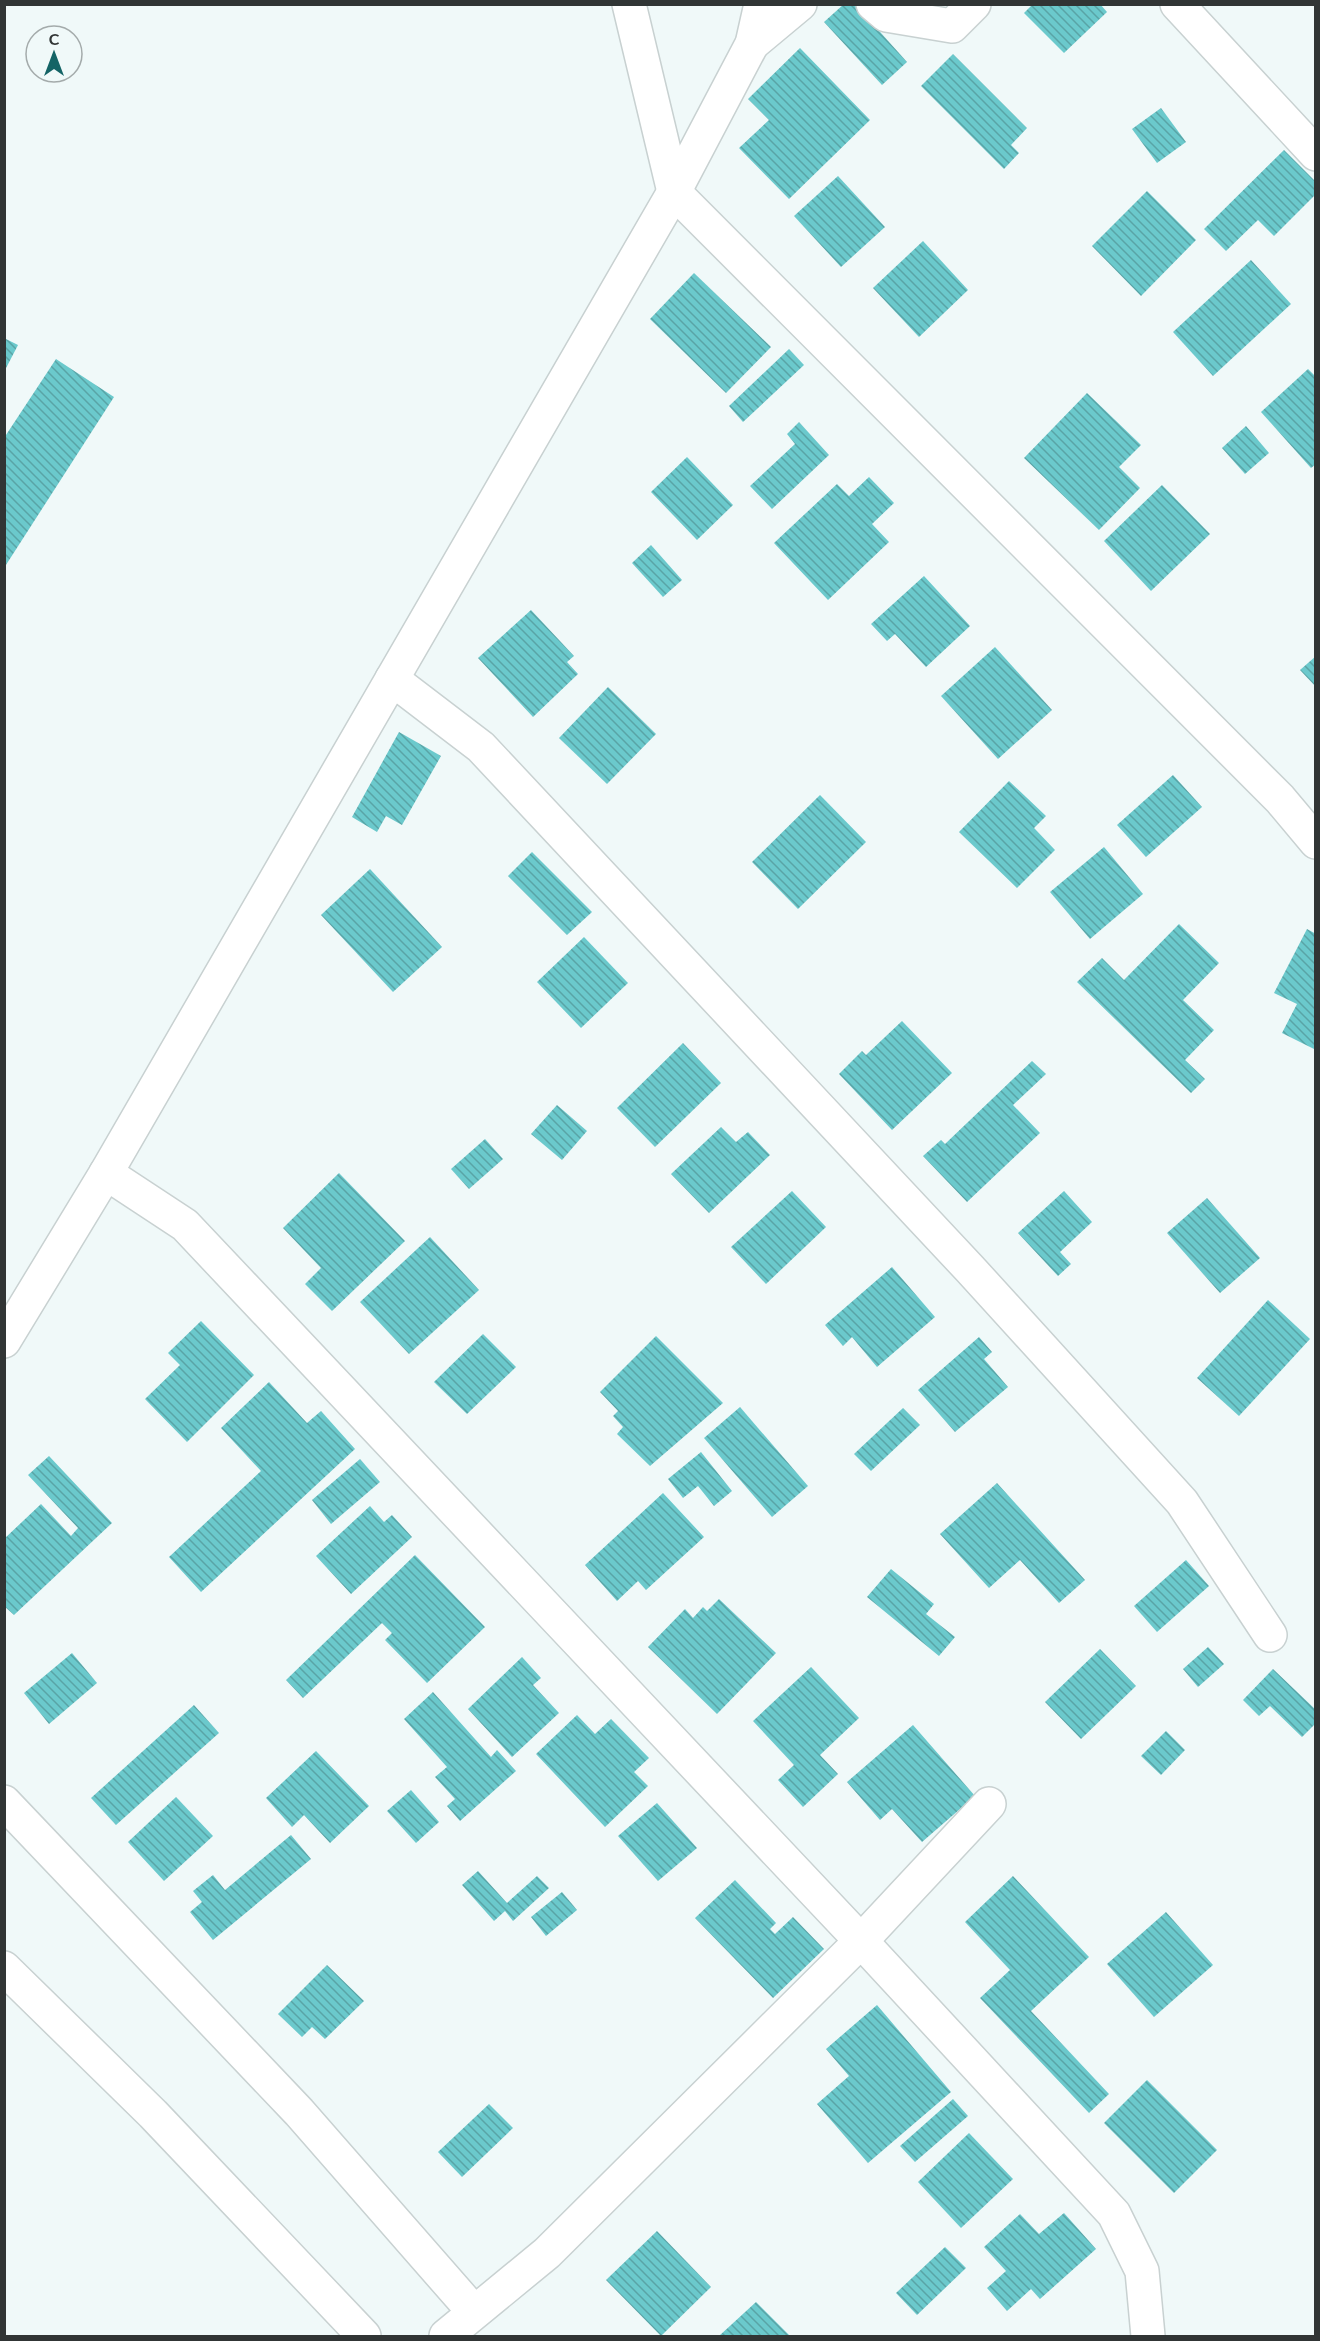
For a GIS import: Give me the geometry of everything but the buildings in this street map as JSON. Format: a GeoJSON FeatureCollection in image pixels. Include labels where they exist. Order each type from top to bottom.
{"type":"FeatureCollection","features":[{"type":"Feature","properties":{"kind":"street"},"geometry":{"type":"LineString","coordinates":[[629,4],[674,192],[1280,799],[1316,842]]}},
{"type":"Feature","properties":{"kind":"street"},"geometry":{"type":"LineString","coordinates":[[4,1341],[106,1173],[674,192],[752,44],[761,4]]}},
{"type":"Feature","properties":{"kind":"street"},"geometry":{"type":"LineString","coordinates":[[752,44],[800,4]]}},
{"type":"Feature","properties":{"kind":"street"},"geometry":{"type":"LineString","coordinates":[[873,4],[886,15],[952,26],[974,4]]}},
{"type":"Feature","properties":{"kind":"street"},"geometry":{"type":"LineString","coordinates":[[1177,4],[1194,25],[1316,154]]}},
{"type":"Feature","properties":{"kind":"street"},"geometry":{"type":"LineString","coordinates":[[392,679],[481,747],[970,1269],[1182,1502],[1270,1635]]}},
{"type":"Feature","properties":{"kind":"street"},"geometry":{"type":"LineString","coordinates":[[106,1173],[185,1224],[861,1941],[1114,2214],[1142,2271],[1148,2337]]}},
{"type":"Feature","properties":{"kind":"street"},"geometry":{"type":"LineString","coordinates":[[4,1802],[299,2112],[474,2312]]}},
{"type":"Feature","properties":{"kind":"street"},"geometry":{"type":"LineString","coordinates":[[446,2337],[547,2253],[861,1941],[990,1804]]}},
{"type":"Feature","properties":{"kind":"street"},"geometry":{"type":"LineString","coordinates":[[4,1968],[153,2114],[364,2337]]}}]}
